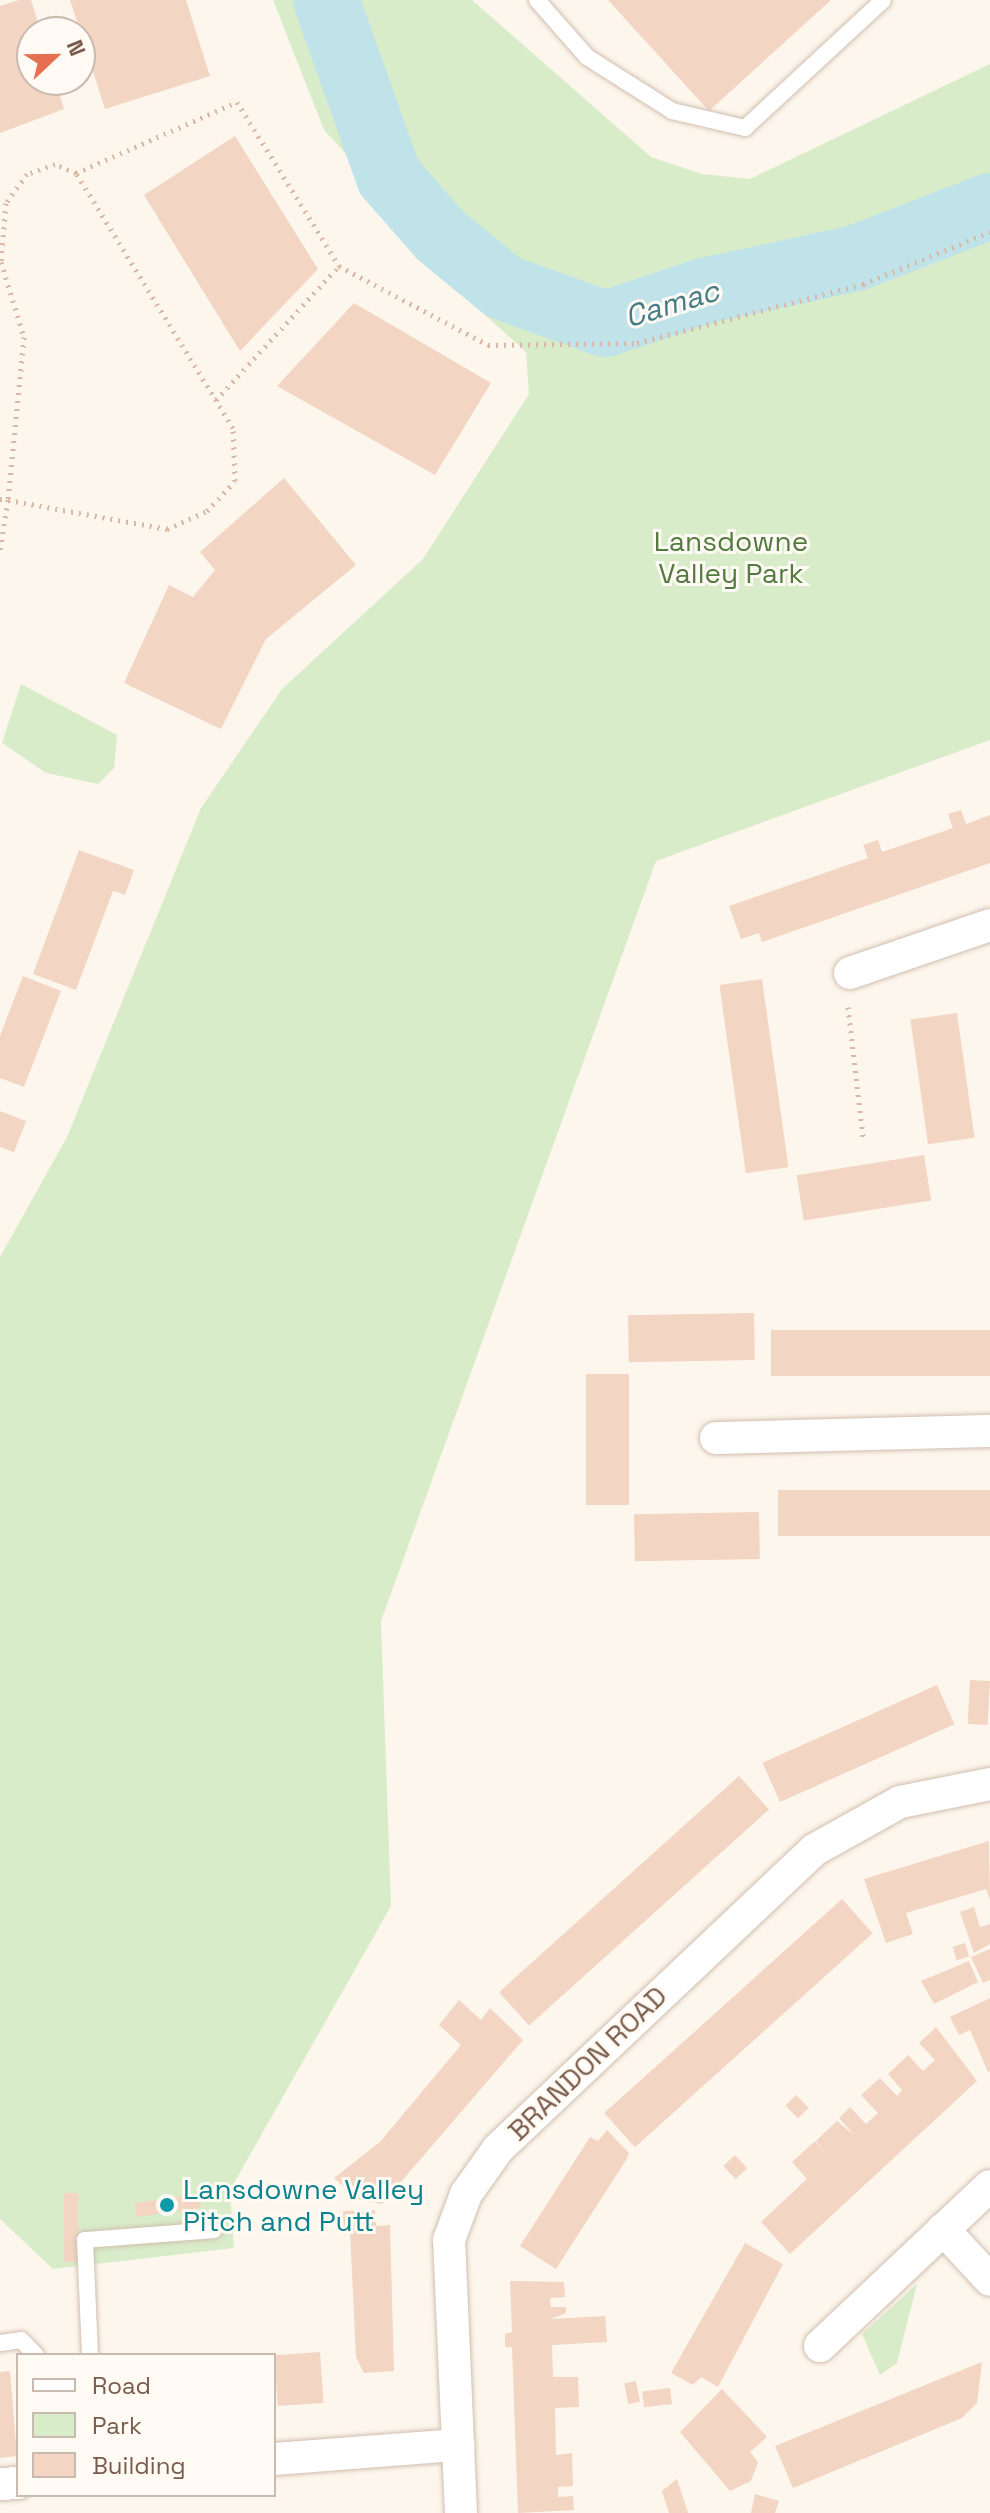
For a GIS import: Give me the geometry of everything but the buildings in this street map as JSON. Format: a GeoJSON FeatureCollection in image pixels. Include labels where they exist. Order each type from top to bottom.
{"type":"FeatureCollection","features":[{"type":"Feature","properties":{"kind":"street"},"geometry":{"type":"LineString","coordinates":[[850,973],[990,925]]}},
{"type":"Feature","properties":{"kind":"street"},"geometry":{"type":"LineString","coordinates":[[716,1438],[990,1431]]}},
{"type":"Feature","properties":{"kind":"street","name":"BRANDON ROAD"},"geometry":{"type":"LineString","coordinates":[[461,2513],[449,2240],[466,2194],[498,2149],[814,1850],[900,1802],[990,1784]]}},
{"type":"Feature","properties":{"kind":"street"},"geometry":{"type":"LineString","coordinates":[[820,2346],[990,2186]]}},
{"type":"Feature","properties":{"kind":"street"},"geometry":{"type":"LineString","coordinates":[[943,2229],[990,2280]]}},
{"type":"Feature","properties":{"kind":"street"},"geometry":{"type":"LineString","coordinates":[[276,2459],[458,2445]]}},
{"type":"Feature","properties":{"kind":"lane"},"geometry":{"type":"LineString","coordinates":[[537,0],[587,57],[672,111],[745,128],[883,0]]}},
{"type":"Feature","properties":{"kind":"lane"},"geometry":{"type":"LineString","coordinates":[[90,2353],[85,2240],[214,2230]]}},
{"type":"Feature","properties":{"kind":"lane"},"geometry":{"type":"LineString","coordinates":[[0,2343],[21,2340],[34,2353]]}},
{"type":"Feature","properties":{"kind":"path"},"geometry":{"type":"LineString","coordinates":[[76,173],[237,102],[339,266],[488,345],[637,343],[863,284],[990,232]]}},
{"type":"Feature","properties":{"kind":"path"},"geometry":{"type":"LineString","coordinates":[[0,499],[8,500],[167,529],[207,511],[235,481],[233,428],[76,173],[55,164],[27,174],[6,203],[1,262],[24,337],[8,500],[0,551]]}},
{"type":"Feature","properties":{"kind":"path"},"geometry":{"type":"LineString","coordinates":[[216,400],[339,266]]}},
{"type":"Feature","properties":{"kind":"path"},"geometry":{"type":"LineString","coordinates":[[850,973],[863,1137]]}},
{"type":"Feature","properties":{"kind":"green space","name":"Lansdowne Valley Park"},"geometry":{"type":"Polygon","coordinates":[[[273,0],[472,0],[651,157],[702,174],[750,179],[990,64],[990,740],[656,861],[381,1621],[391,1906],[230,2190],[234,2248],[53,2269],[0,2219],[0,1257],[67,1137],[201,808],[282,689],[423,559],[529,394],[526,352],[414,251],[379,190],[324,130],[273,0]]]}},
{"type":"Feature","properties":{"kind":"green space"},"geometry":{"type":"Polygon","coordinates":[[[21,684],[117,735],[114,768],[98,784],[46,773],[2,743],[21,684]]]}},
{"type":"Feature","properties":{"kind":"green space"},"geometry":{"type":"Polygon","coordinates":[[[917,2284],[897,2363],[880,2375],[862,2334],[917,2284]]]}},
{"type":"Feature","properties":{"kind":"waterway","name":"Camac"},"geometry":{"type":"LineString","coordinates":[[326,0],[389,177],[441,236],[503,287],[605,324],[704,291],[856,258],[990,206]]}},
{"type":"Feature","properties":{"kind":"place","name":"Lansdowne Valley Pitch and Putt"},"geometry":{"type":"Point","coordinates":[167,2205]}}]}
